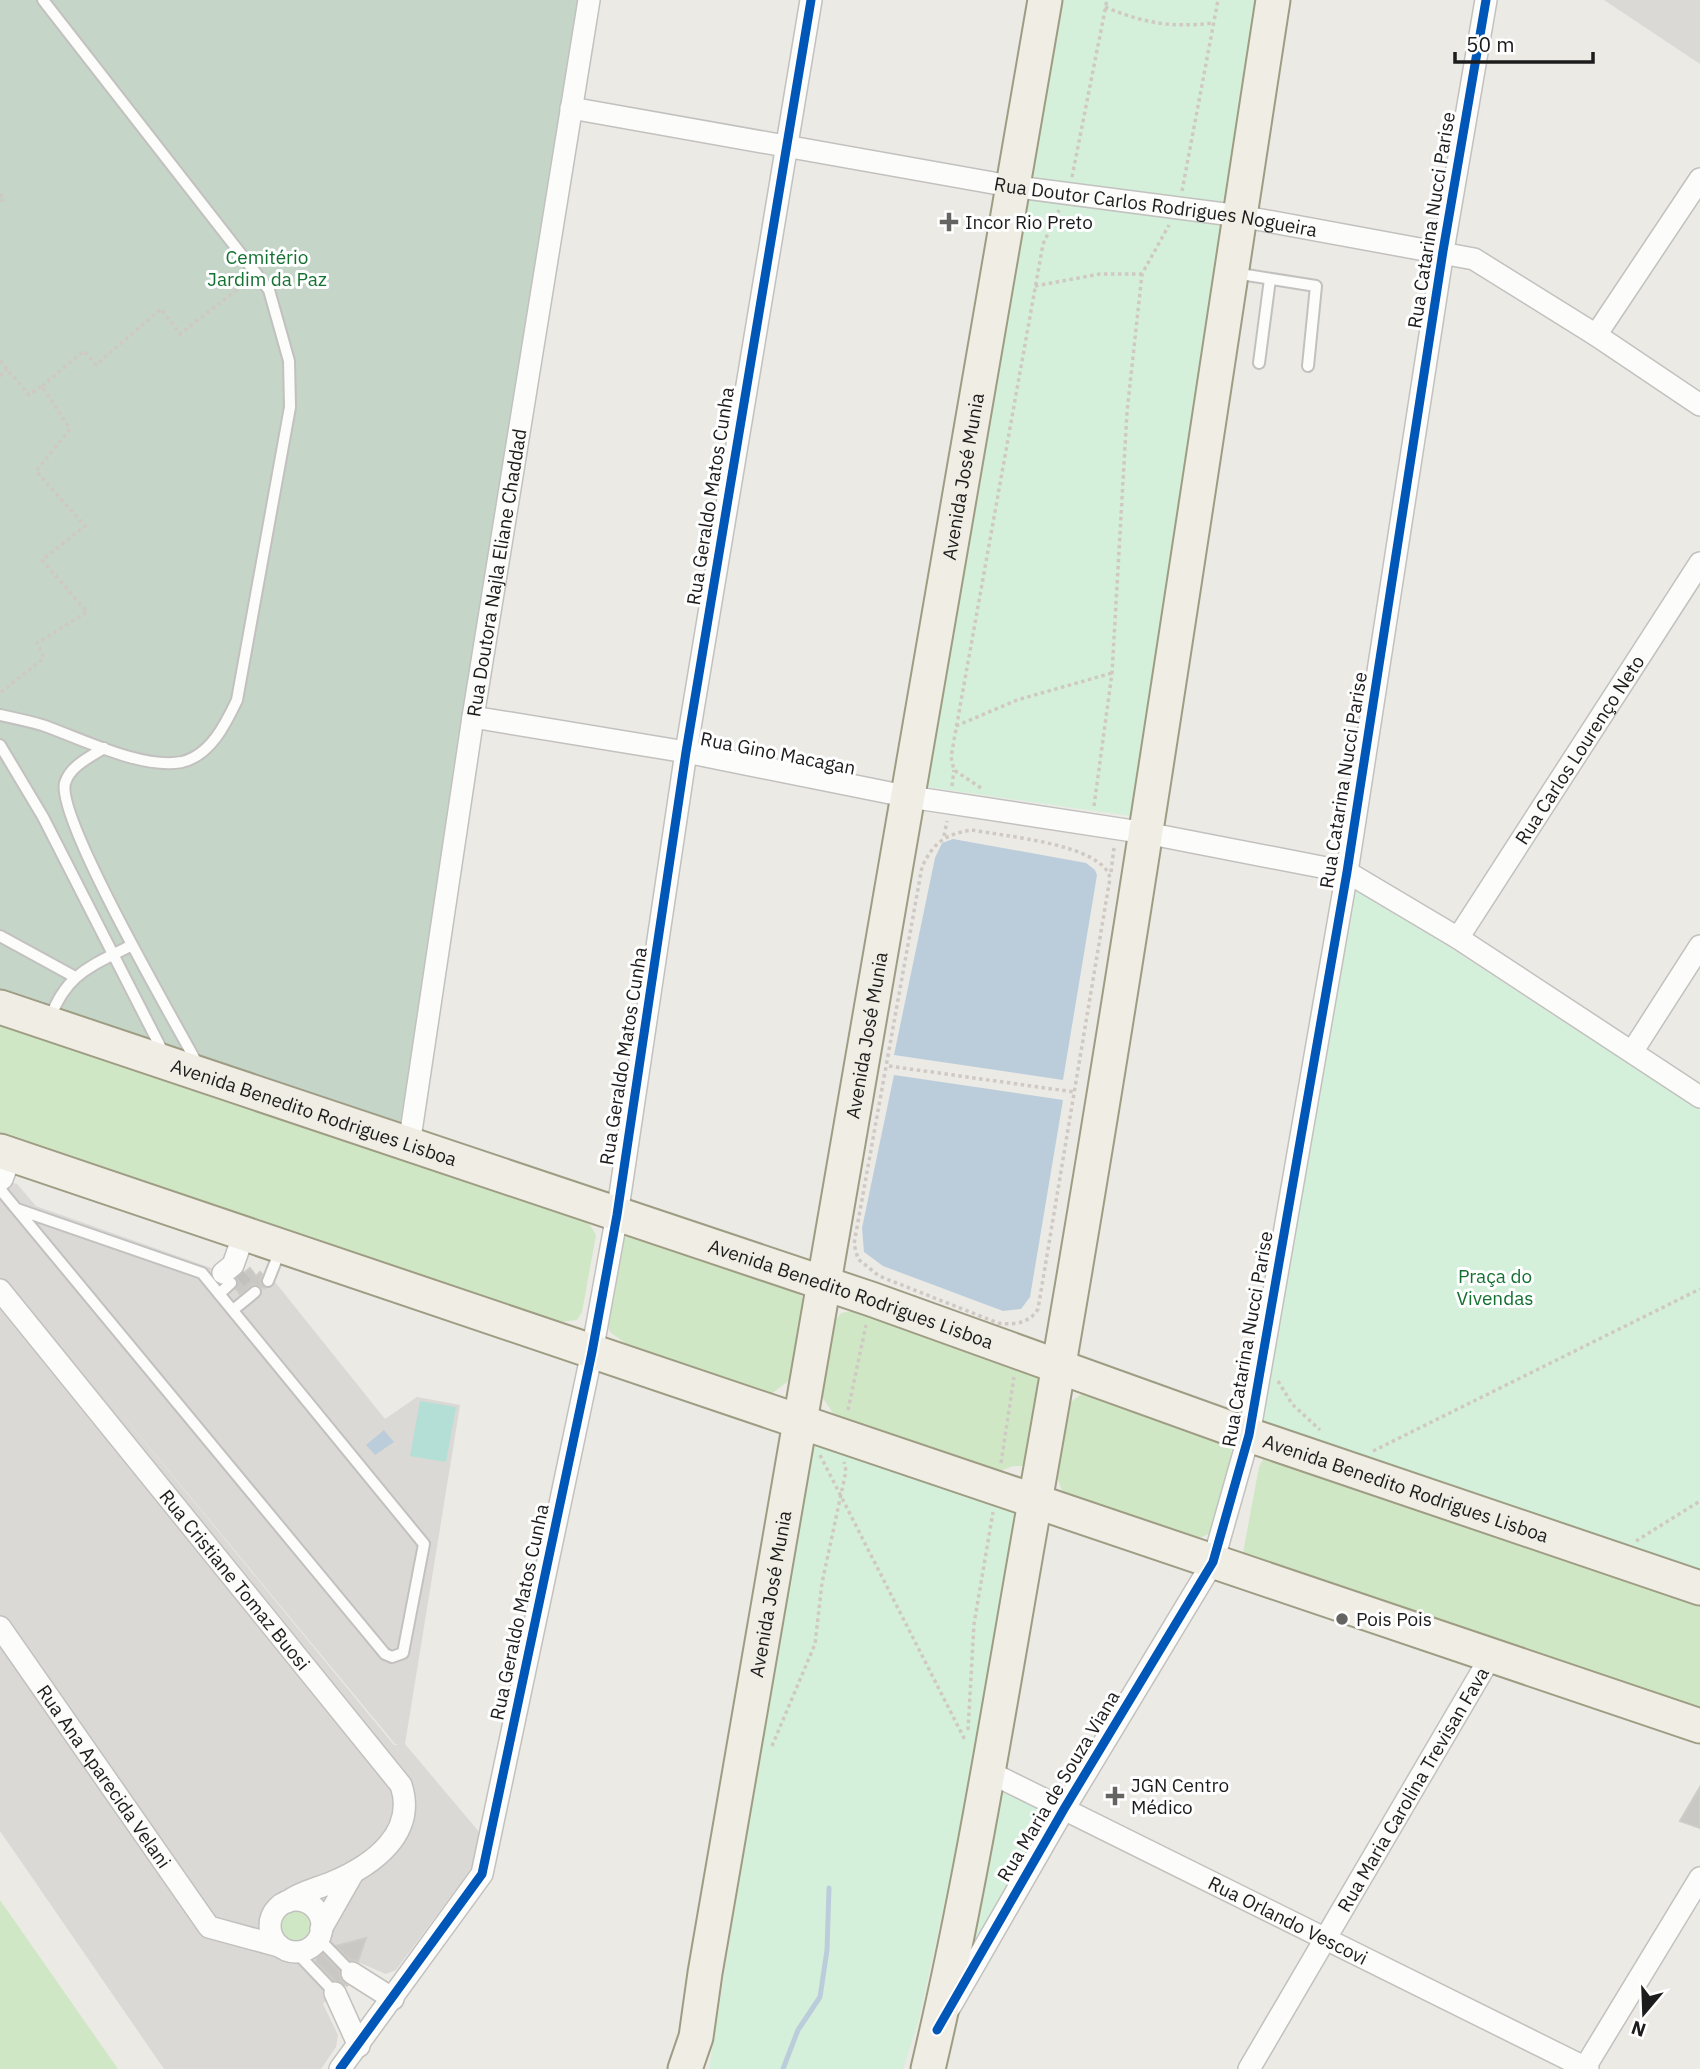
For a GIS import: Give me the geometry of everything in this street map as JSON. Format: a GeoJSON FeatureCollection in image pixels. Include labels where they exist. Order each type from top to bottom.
{"type":"FeatureCollection","features":[{"type":"Feature","properties":{"kind":"main road","name":"Avenida José Munia"},"geometry":{"type":"LineString","coordinates":[[685,2069],[696,2037],[707,1959],[910,797],[1010,186],[1045,0]]}},
{"type":"Feature","properties":{"kind":"main road"},"geometry":{"type":"LineString","coordinates":[[928,2069],[987,1771],[1059,1366],[1146,834],[1273,0]]}},
{"type":"Feature","properties":{"kind":"main road","name":"Avenida Benedito Rodrigues Lisboa"},"geometry":{"type":"LineString","coordinates":[[0,1007],[825,1284],[869,1284],[1020,1337],[1059,1366],[1249,1435],[1700,1588]]}},
{"type":"Feature","properties":{"kind":"main road"},"geometry":{"type":"LineString","coordinates":[[4,1162],[261,1240],[801,1423],[841,1443],[997,1489],[1700,1726]]}},
{"type":"Feature","properties":{"kind":"street","name":"Rua Doutora Najla Eliane Chaddad"},"geometry":{"type":"LineString","coordinates":[[409,1145],[472,717],[589,0]]}},
{"type":"Feature","properties":{"kind":"street","name":"Rua Geraldo Matos Cunha"},"geometry":{"type":"LineString","coordinates":[[340,2069],[482,1874],[592,1352],[617,1214],[686,752],[811,0]]}},
{"type":"Feature","properties":{"kind":"street","name":"Rua Catarina Nucci Parise"},"geometry":{"type":"LineString","coordinates":[[1213,1562],[1249,1435],[1347,872],[1443,251],[1486,0]]}},
{"type":"Feature","properties":{"kind":"street","name":"Rua Doutor Carlos Rodrigues Nogueira"},"geometry":{"type":"LineString","coordinates":[[571,108],[1010,186],[1069,186],[1443,251],[1474,259],[1596,335],[1700,405]]}},
{"type":"Feature","properties":{"kind":"street"},"geometry":{"type":"LineString","coordinates":[[1596,335],[1700,179]]}},
{"type":"Feature","properties":{"kind":"street","name":"Rua Carlos Lourenço Neto"},"geometry":{"type":"LineString","coordinates":[[1458,937],[1700,563]]}},
{"type":"Feature","properties":{"kind":"street","name":"Rua Gino Macagan"},"geometry":{"type":"LineString","coordinates":[[472,717],[686,752],[910,797],[1146,834],[1347,872],[1458,937],[1700,1097]]}},
{"type":"Feature","properties":{"kind":"street"},"geometry":{"type":"LineString","coordinates":[[1632,1052],[1700,946]]}},
{"type":"Feature","properties":{"kind":"street"},"geometry":{"type":"LineString","coordinates":[[226,1281],[233,1265],[261,1240]]}},
{"type":"Feature","properties":{"kind":"street","name":"Rua Cristiane Tomaz Buosi"},"geometry":{"type":"LineString","coordinates":[[0,1290],[401,1786],[407,1803],[404,1822],[390,1844],[354,1871],[299,1893],[281,1907]]}},
{"type":"Feature","properties":{"kind":"street","name":"Rua Maria de Souza Viana"},"geometry":{"type":"LineString","coordinates":[[937,2030],[1064,1809],[1213,1562]]}},
{"type":"Feature","properties":{"kind":"street","name":"Rua Ana Aparecida Velani"},"geometry":{"type":"LineString","coordinates":[[0,1627],[209,1927]]}},
{"type":"Feature","properties":{"kind":"street","name":"Rua Maria Carolina Trevisan Fava"},"geometry":{"type":"LineString","coordinates":[[1249,2069],[1491,1656]]}},
{"type":"Feature","properties":{"kind":"street","name":"Rua Orlando Vescovi"},"geometry":{"type":"LineString","coordinates":[[987,1771],[1586,2068]]}},
{"type":"Feature","properties":{"kind":"street","name":"Rua Cristiane Tomaz Buosi"},"geometry":{"type":"LineString","coordinates":[[320,1934],[354,1871]]}},
{"type":"Feature","properties":{"kind":"street"},"geometry":{"type":"LineString","coordinates":[[1586,2068],[1700,1878]]}},
{"type":"Feature","properties":{"kind":"street"},"geometry":{"type":"LineString","coordinates":[[298,1900],[316,1910],[320,1934],[313,1946],[287,1949],[209,1927],[244,1923],[298,1900]]}},
{"type":"Feature","properties":{"kind":"street"},"geometry":{"type":"LineString","coordinates":[[281,1907],[270,1930],[287,1949]]}},
{"type":"Feature","properties":{"kind":"street"},"geometry":{"type":"LineString","coordinates":[[359,2046],[336,1996],[353,1984],[358,1976],[393,1999]]}},
{"type":"Feature","properties":{"kind":"lane"},"geometry":{"type":"LineString","coordinates":[[0,715],[40,724],[104,748],[149,761],[182,762],[204,750],[224,728],[237,699],[290,407],[289,361],[268,290],[43,0]]}},
{"type":"Feature","properties":{"kind":"lane"},"geometry":{"type":"LineString","coordinates":[[1231,273],[1316,286],[1308,366]]}},
{"type":"Feature","properties":{"kind":"lane"},"geometry":{"type":"LineString","coordinates":[[1259,363],[1270,279]]}},
{"type":"Feature","properties":{"kind":"lane"},"geometry":{"type":"LineString","coordinates":[[0,745],[43,817],[111,956],[169,1064]]}},
{"type":"Feature","properties":{"kind":"lane"},"geometry":{"type":"LineString","coordinates":[[104,748],[78,764],[65,780],[64,796],[70,820],[132,945],[204,1075]]}},
{"type":"Feature","properties":{"kind":"lane"},"geometry":{"type":"LineString","coordinates":[[0,936],[75,977]]}},
{"type":"Feature","properties":{"kind":"lane"},"geometry":{"type":"LineString","coordinates":[[48,1023],[58,995],[75,977],[132,945]]}},
{"type":"Feature","properties":{"kind":"lane"},"geometry":{"type":"LineString","coordinates":[[4,1162],[0,1188],[17,1209],[43,1241],[384,1654],[400,1656],[405,1650],[424,1544],[233,1310],[226,1281],[17,1209]]}},
{"type":"Feature","properties":{"kind":"lane"},"geometry":{"type":"LineString","coordinates":[[43,1241],[43,1229],[54,1222]]}},
{"type":"Feature","properties":{"kind":"lane"},"geometry":{"type":"LineString","coordinates":[[261,1240],[268,1281]]}},
{"type":"Feature","properties":{"kind":"lane"},"geometry":{"type":"LineString","coordinates":[[233,1310],[255,1292]]}},
{"type":"Feature","properties":{"kind":"lane"},"geometry":{"type":"LineString","coordinates":[[320,1934],[358,1976]]}},
{"type":"Feature","properties":{"kind":"lane"},"geometry":{"type":"LineString","coordinates":[[287,1949],[336,1996]]}},
{"type":"Feature","properties":{"kind":"path"},"geometry":{"type":"LineString","coordinates":[[985,789],[954,770],[951,757],[1043,244],[1069,186],[1107,0]]}},
{"type":"Feature","properties":{"kind":"path"},"geometry":{"type":"LineString","coordinates":[[1171,192],[1182,193],[1217,0]]}},
{"type":"Feature","properties":{"kind":"path"},"geometry":{"type":"LineString","coordinates":[[1105,7],[1142,22],[1184,26],[1213,23]]}},
{"type":"Feature","properties":{"kind":"path"},"geometry":{"type":"LineString","coordinates":[[1069,186],[1085,180]]}},
{"type":"Feature","properties":{"kind":"path"},"geometry":{"type":"LineString","coordinates":[[0,194],[4,199],[0,202]]}},
{"type":"Feature","properties":{"kind":"path"},"geometry":{"type":"LineString","coordinates":[[1094,812],[1112,673],[1127,412],[1142,274],[1171,221]]}},
{"type":"Feature","properties":{"kind":"path"},"geometry":{"type":"LineString","coordinates":[[1035,286],[1100,274],[1142,274]]}},
{"type":"Feature","properties":{"kind":"path"},"geometry":{"type":"LineString","coordinates":[[0,361],[29,395],[85,351],[96,365],[161,309],[180,334],[239,288]]}},
{"type":"Feature","properties":{"kind":"path"},"geometry":{"type":"LineString","coordinates":[[0,376],[7,369]]}},
{"type":"Feature","properties":{"kind":"path"},"geometry":{"type":"LineString","coordinates":[[0,693],[44,658],[37,643],[87,612],[42,560],[85,526],[36,471],[70,429],[42,386]]}},
{"type":"Feature","properties":{"kind":"path"},"geometry":{"type":"LineString","coordinates":[[956,726],[1017,700],[1112,673]]}},
{"type":"Feature","properties":{"kind":"path"},"geometry":{"type":"LineString","coordinates":[[769,1754],[815,1644],[822,1583],[841,1498],[846,1471],[841,1443],[869,1284],[854,1244],[855,1229],[888,1066],[922,867],[935,844],[944,836],[972,830],[1075,850],[1102,862],[1108,869],[1110,878],[1038,1309],[1020,1337],[974,1624],[969,1690],[969,1747],[841,1498],[819,1452],[823,1448],[841,1443]]}},
{"type":"Feature","properties":{"kind":"path"},"geometry":{"type":"LineString","coordinates":[[888,1066],[1074,1092]]}},
{"type":"Feature","properties":{"kind":"path"},"geometry":{"type":"LineString","coordinates":[[869,1284],[998,1323],[1020,1337]]}},
{"type":"Feature","properties":{"kind":"path"},"geometry":{"type":"LineString","coordinates":[[1372,1451],[1700,1289]]}},
{"type":"Feature","properties":{"kind":"path"},"geometry":{"type":"LineString","coordinates":[[1274,1388],[1276,1376],[1292,1404],[1328,1436],[1307,1430]]}},
{"type":"Feature","properties":{"kind":"path"},"geometry":{"type":"LineString","coordinates":[[1361,1448],[1385,1456]]}},
{"type":"Feature","properties":{"kind":"path"},"geometry":{"type":"LineString","coordinates":[[1647,1547],[1634,1542],[1700,1501]]}},
{"type":"Feature","properties":{"kind":"shaded area"},"geometry":{"type":"Polygon","coordinates":[[[1604,0],[1700,0],[1700,64],[1604,0]]]}},
{"type":"Feature","properties":{"kind":"shaded area"},"geometry":{"type":"Polygon","coordinates":[[[953,839],[1086,863],[1095,870],[1097,875],[1063,1080],[894,1055],[935,858],[942,843],[953,839]]]}},
{"type":"Feature","properties":{"kind":"shaded area"},"geometry":{"type":"Polygon","coordinates":[[[894,1075],[1063,1100],[1030,1297],[1021,1309],[1003,1311],[883,1266],[864,1252],[862,1228],[894,1075]]]}},
{"type":"Feature","properties":{"kind":"shaded area"},"geometry":{"type":"Polygon","coordinates":[[[0,1179],[17,1184],[36,1206],[265,1287],[275,1282],[385,1419],[417,1397],[460,1405],[405,1744],[480,1833],[477,1861],[396,1970],[386,1974],[360,1963],[323,2004],[338,2035],[336,2047],[321,2069],[164,2069],[0,1831],[0,1179]],[[83,1367],[394,1745],[399,1745],[395,1744],[83,1367]]]}},
{"type":"Feature","properties":{"kind":"shaded area"},"geometry":{"type":"Polygon","coordinates":[[[420,1401],[456,1407],[446,1462],[410,1456],[420,1401]]]}},
{"type":"Feature","properties":{"kind":"shaded area"},"geometry":{"type":"Polygon","coordinates":[[[384,1430],[394,1442],[375,1455],[366,1445],[384,1430]]]}},
{"type":"Feature","properties":{"kind":"green space","name":"Cemitério Jardim da Paz"},"geometry":{"type":"Polygon","coordinates":[[[0,0],[578,0],[404,1125],[0,991],[0,0]]]}},
{"type":"Feature","properties":{"kind":"green space"},"geometry":{"type":"Polygon","coordinates":[[[1058,0],[1264,0],[1232,204],[1020,176],[1058,0]]]}},
{"type":"Feature","properties":{"kind":"green space"},"geometry":{"type":"Polygon","coordinates":[[[1017,193],[1230,221],[1138,817],[920,786],[1017,193]]]}},
{"type":"Feature","properties":{"kind":"green space","name":"Praça do Vivendas"},"geometry":{"type":"Polygon","coordinates":[[[1355,886],[1700,1110],[1700,1575],[1262,1423],[1355,886]]]}},
{"type":"Feature","properties":{"kind":"green space"},"geometry":{"type":"Polygon","coordinates":[[[0,1016],[585,1217],[596,1235],[582,1312],[577,1320],[562,1322],[550,1319],[0,1132],[0,1016]]]}},
{"type":"Feature","properties":{"kind":"green space"},"geometry":{"type":"Polygon","coordinates":[[[631,1230],[789,1280],[805,1301],[791,1379],[770,1395],[629,1346],[610,1332],[605,1316],[624,1235],[631,1230]]]}},
{"type":"Feature","properties":{"kind":"green space"},"geometry":{"type":"Polygon","coordinates":[[[863,1309],[1025,1365],[1040,1378],[1027,1466],[1013,1466],[995,1473],[835,1416],[822,1397],[835,1321],[841,1313],[863,1309]]]}},
{"type":"Feature","properties":{"kind":"green space"},"geometry":{"type":"Polygon","coordinates":[[[1085,1391],[1231,1445],[1232,1459],[1211,1533],[1202,1537],[1190,1537],[1063,1494],[1056,1474],[1066,1406],[1085,1391]]]}},
{"type":"Feature","properties":{"kind":"green space"},"geometry":{"type":"Polygon","coordinates":[[[811,1435],[1022,1508],[974,1769],[918,2023],[903,2069],[709,2069],[811,1435]]]}},
{"type":"Feature","properties":{"kind":"green space"},"geometry":{"type":"Polygon","coordinates":[[[1284,1452],[1700,1597],[1700,1716],[1242,1558],[1259,1467],[1264,1458],[1284,1452]]]}},
{"type":"Feature","properties":{"kind":"green space"},"geometry":{"type":"Polygon","coordinates":[[[997,1786],[1052,1813],[958,1976],[997,1786]]]}},
{"type":"Feature","properties":{"kind":"green space"},"geometry":{"type":"Polygon","coordinates":[[[0,1900],[118,2069],[0,2069],[0,1900]]]}},
{"type":"Feature","properties":{"kind":"green space"},"geometry":{"type":"Polygon","coordinates":[[[297,1908],[310,1913],[315,1926],[310,1939],[297,1944],[284,1939],[279,1926],[284,1913],[297,1908]]]}},
{"type":"Feature","properties":{"kind":"building"},"geometry":{"type":"Polygon","coordinates":[[[250,1268],[256,1276],[260,1272],[262,1274],[260,1281],[264,1288],[253,1284],[240,1294],[236,1289],[237,1278],[250,1268]]]}},
{"type":"Feature","properties":{"kind":"building"},"geometry":{"type":"Polygon","coordinates":[[[1700,1787],[1700,1828],[1680,1821],[1700,1787]]]}},
{"type":"Feature","properties":{"kind":"building"},"geometry":{"type":"Polygon","coordinates":[[[366,1938],[358,1961],[351,1960],[336,1946],[366,1938]]]}},
{"type":"Feature","properties":{"kind":"building"},"geometry":{"type":"Polygon","coordinates":[[[319,1950],[339,1971],[341,1980],[348,1986],[334,1980],[316,1962],[319,1950]]]}},
{"type":"Feature","properties":{"kind":"waterway"},"geometry":{"type":"LineString","coordinates":[[783,2069],[798,2030],[820,1997],[827,1950],[829,1888]]}},
{"type":"Feature","properties":{"kind":"tunnel"},"geometry":{"type":"LineString","coordinates":[[237,1278],[244,1272]]}},
{"type":"Feature","properties":{"kind":"cycle path"},"geometry":{"type":"LineString","coordinates":[[340,2069],[482,1874],[592,1352],[617,1215],[686,752],[811,0]]}},
{"type":"Feature","properties":{"kind":"cycle path"},"geometry":{"type":"LineString","coordinates":[[937,2030],[1064,1809],[1213,1562],[1249,1435],[1347,872],[1443,251],[1486,0]]}},
{"type":"Feature","properties":{"kind":"place","name":"Incor Rio Preto"},"geometry":{"type":"Point","coordinates":[949,222]}},
{"type":"Feature","properties":{"kind":"place","name":"Pois Pois"},"geometry":{"type":"Point","coordinates":[1342,1619]}},
{"type":"Feature","properties":{"kind":"place","name":"JGN Centro Médico"},"geometry":{"type":"Point","coordinates":[1115,1796]}}]}
